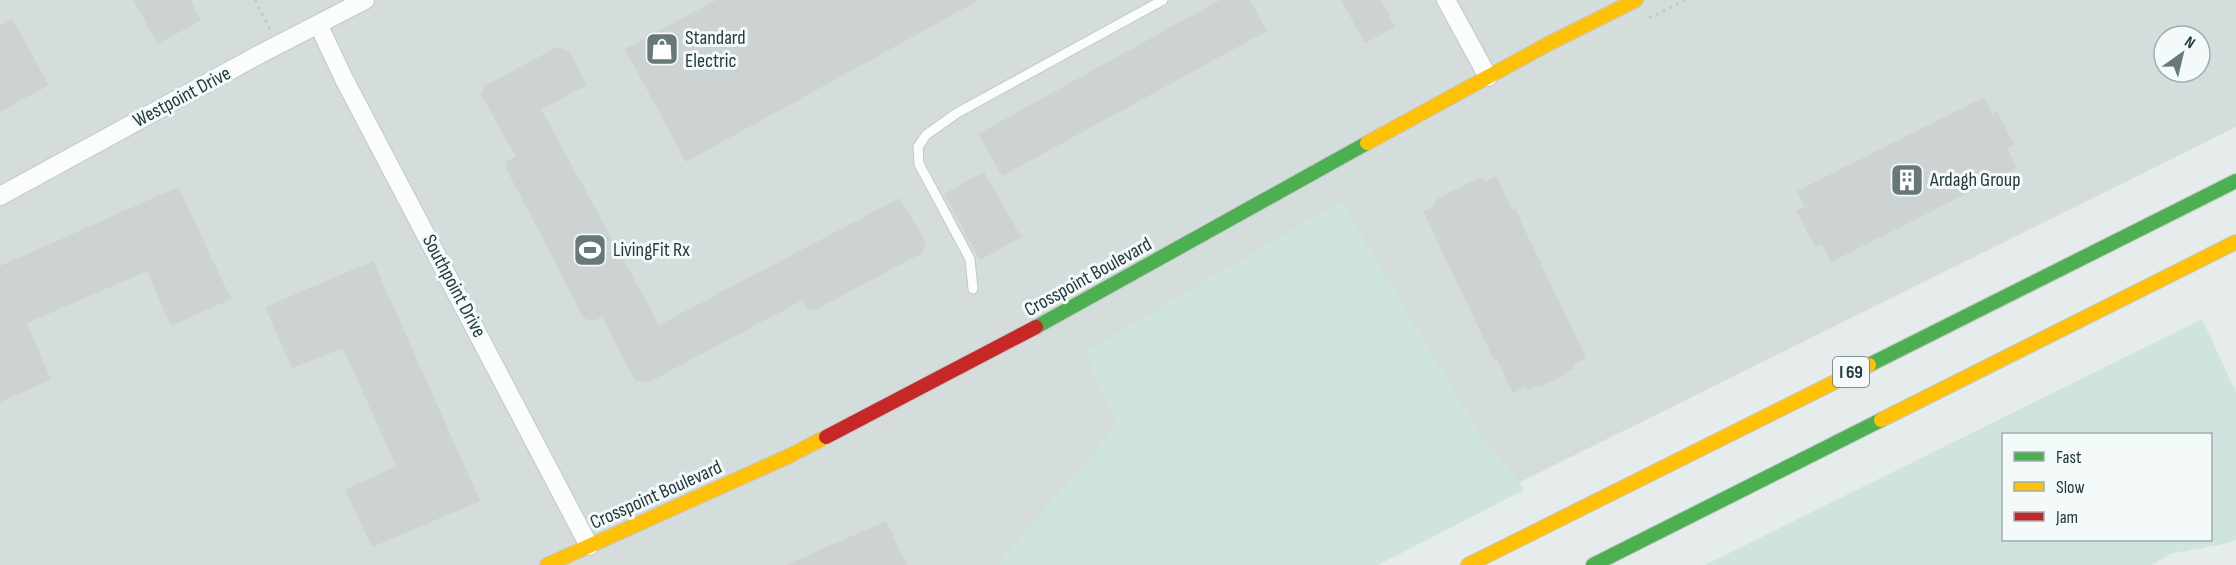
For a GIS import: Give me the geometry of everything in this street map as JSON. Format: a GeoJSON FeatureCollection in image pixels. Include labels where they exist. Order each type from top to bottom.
{"type":"FeatureCollection","features":[{"type":"Feature","properties":{"kind":"main road","name":"Crosspoint Boulevard"},"geometry":{"type":"LineString","coordinates":[[547,565],[789,456],[999,348],[1488,77],[1636,0]]}},
{"type":"Feature","properties":{"kind":"main road","name":"I 69"},"geometry":{"type":"LineString","coordinates":[[1468,565],[2236,181]]}},
{"type":"Feature","properties":{"kind":"main road"},"geometry":{"type":"LineString","coordinates":[[1593,565],[2236,242]]}},
{"type":"Feature","properties":{"kind":"street","name":"Westpoint Drive"},"geometry":{"type":"LineString","coordinates":[[0,196],[262,53],[319,26],[366,0]]}},
{"type":"Feature","properties":{"kind":"street"},"geometry":{"type":"LineString","coordinates":[[1446,0],[1488,77]]}},
{"type":"Feature","properties":{"kind":"street","name":"Southpoint Drive"},"geometry":{"type":"LineString","coordinates":[[319,26],[344,79],[589,546]]}},
{"type":"Feature","properties":{"kind":"lane"},"geometry":{"type":"LineString","coordinates":[[973,289],[970,259],[919,164],[918,147],[926,135],[957,113],[1162,0]]}},
{"type":"Feature","properties":{"kind":"path"},"geometry":{"type":"LineString","coordinates":[[255,0],[271,28]]}},
{"type":"Feature","properties":{"kind":"shaded area"},"geometry":{"type":"Polygon","coordinates":[[[0,0],[2236,0],[2236,127],[1353,565],[0,565],[0,0]]]}},
{"type":"Feature","properties":{"kind":"shaded area"},"geometry":{"type":"Polygon","coordinates":[[[1341,201],[1484,441],[1524,490],[1378,565],[997,565],[1118,421],[1093,375],[1088,350],[1341,201]]]}},
{"type":"Feature","properties":{"kind":"shaded area"},"geometry":{"type":"Polygon","coordinates":[[[2202,319],[2236,392],[2236,539],[2228,543],[2170,554],[2152,565],[1705,565],[2202,319]]]}},
{"type":"Feature","properties":{"kind":"building"},"geometry":{"type":"Polygon","coordinates":[[[133,0],[190,0],[201,20],[158,44],[133,0]]]}},
{"type":"Feature","properties":{"kind":"building"},"geometry":{"type":"Polygon","coordinates":[[[716,0],[979,0],[686,162],[625,49],[716,0]]]}},
{"type":"Feature","properties":{"kind":"building"},"geometry":{"type":"Polygon","coordinates":[[[1220,0],[1250,0],[1267,31],[1002,176],[978,134],[1220,0]]]}},
{"type":"Feature","properties":{"kind":"building"},"geometry":{"type":"Polygon","coordinates":[[[1341,0],[1381,0],[1395,27],[1365,43],[1341,0]]]}},
{"type":"Feature","properties":{"kind":"building"},"geometry":{"type":"Polygon","coordinates":[[[12,19],[49,85],[0,112],[0,26],[12,19]]]}},
{"type":"Feature","properties":{"kind":"building"},"geometry":{"type":"Polygon","coordinates":[[[557,47],[568,50],[587,85],[541,109],[659,325],[900,198],[926,243],[922,253],[815,310],[806,308],[803,300],[647,383],[635,380],[602,317],[593,321],[584,318],[507,170],[506,162],[516,156],[481,95],[485,86],[557,47]]]}},
{"type":"Feature","properties":{"kind":"building","name":"Ardagh Group"},"geometry":{"type":"Polygon","coordinates":[[[1984,97],[1992,114],[1997,111],[2014,145],[2007,148],[2017,168],[1831,262],[1822,244],[1815,247],[1796,211],[1805,207],[1797,191],[1984,97]]]}},
{"type":"Feature","properties":{"kind":"building"},"geometry":{"type":"Polygon","coordinates":[[[984,172],[1021,237],[980,260],[944,194],[984,172]]]}},
{"type":"Feature","properties":{"kind":"building"},"geometry":{"type":"Polygon","coordinates":[[[1496,176],[1512,210],[1515,209],[1586,358],[1575,363],[1574,369],[1538,388],[1537,386],[1528,391],[1523,388],[1513,393],[1497,359],[1494,360],[1423,211],[1434,206],[1435,201],[1444,195],[1470,182],[1481,178],[1486,181],[1496,176]]]}},
{"type":"Feature","properties":{"kind":"building"},"geometry":{"type":"Polygon","coordinates":[[[178,187],[231,299],[171,326],[147,271],[27,323],[51,380],[0,402],[0,266],[178,187]]]}},
{"type":"Feature","properties":{"kind":"building"},"geometry":{"type":"Polygon","coordinates":[[[373,261],[480,501],[372,547],[345,490],[396,466],[343,348],[292,368],[265,307],[373,261]]]}},
{"type":"Feature","properties":{"kind":"building"},"geometry":{"type":"Polygon","coordinates":[[[886,521],[907,565],[786,565],[886,521]]]}},
{"type":"Feature","properties":{"kind":"traffic: fast"},"geometry":{"type":"LineString","coordinates":[[1036,327],[1367,143]]}},
{"type":"Feature","properties":{"kind":"traffic: fast"},"geometry":{"type":"LineString","coordinates":[[1869,365],[2236,181]]}},
{"type":"Feature","properties":{"kind":"traffic: fast"},"geometry":{"type":"LineString","coordinates":[[1593,565],[1881,420]]}},
{"type":"Feature","properties":{"kind":"traffic: slow"},"geometry":{"type":"LineString","coordinates":[[1367,143],[1548,44],[1636,0]]}},
{"type":"Feature","properties":{"kind":"traffic: slow"},"geometry":{"type":"LineString","coordinates":[[1881,420],[2236,242]]}},
{"type":"Feature","properties":{"kind":"traffic: slow"},"geometry":{"type":"LineString","coordinates":[[1468,565],[1869,365]]}},
{"type":"Feature","properties":{"kind":"traffic: slow"},"geometry":{"type":"LineString","coordinates":[[547,565],[789,456],[826,437]]}},
{"type":"Feature","properties":{"kind":"traffic: jam"},"geometry":{"type":"LineString","coordinates":[[826,437],[1036,327]]}},
{"type":"Feature","properties":{"kind":"place","name":"Standard Electric"},"geometry":{"type":"Point","coordinates":[662,49]}},
{"type":"Feature","properties":{"kind":"place","name":"Ardagh Group"},"geometry":{"type":"Point","coordinates":[1907,180]}},
{"type":"Feature","properties":{"kind":"place","name":"LivingFit Rx"},"geometry":{"type":"Point","coordinates":[590,250]}}]}
